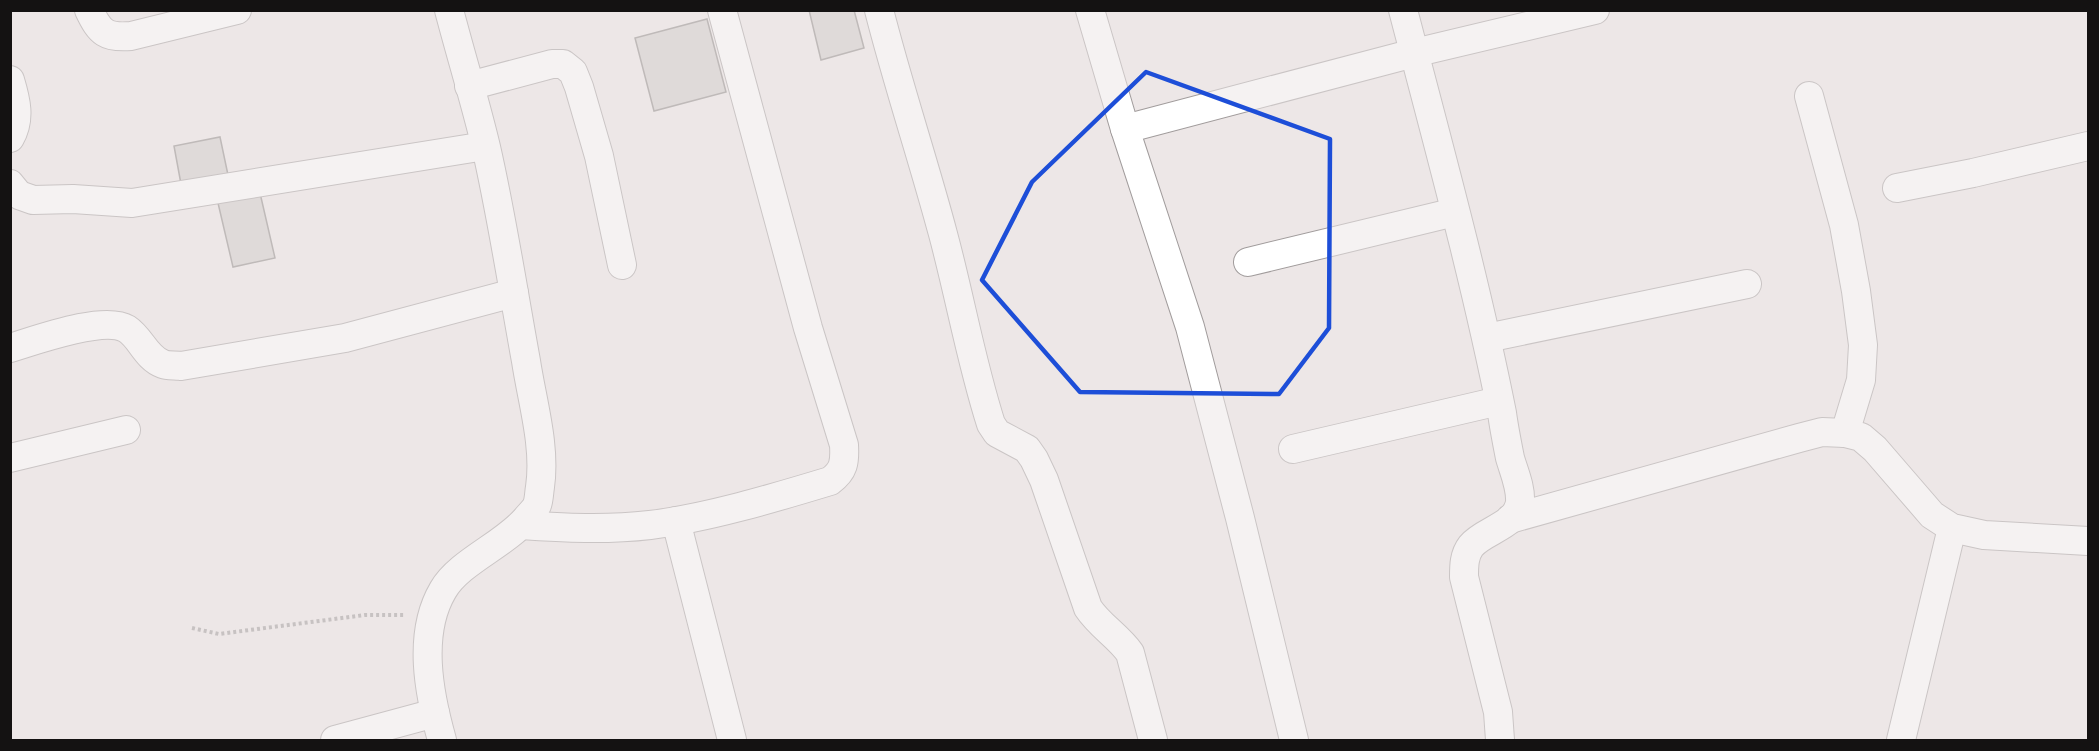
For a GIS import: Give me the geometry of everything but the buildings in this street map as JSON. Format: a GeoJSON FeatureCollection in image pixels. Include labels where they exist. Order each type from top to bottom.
{"type":"FeatureCollection","features":[{"type":"Feature","properties":{"kind":"street"},"geometry":{"type":"LineString","coordinates":[[89,10],[96,25],[105,33],[115,37],[131,36],[237,10]]}},
{"type":"Feature","properties":{"kind":"street"},"geometry":{"type":"LineString","coordinates":[[442,741],[435,713],[428,649],[431,617],[444,588],[464,568],[495,547],[521,525],[536,507],[540,484],[540,447],[514,293],[485,146],[449,10]]}},
{"type":"Feature","properties":{"kind":"street"},"geometry":{"type":"LineString","coordinates":[[521,525],[580,529],[650,525],[676,521],[830,481],[839,474],[845,462],[844,445],[808,328],[722,10]]}},
{"type":"Feature","properties":{"kind":"street"},"geometry":{"type":"LineString","coordinates":[[879,10],[942,232],[991,423],[997,433],[1027,449],[1034,459],[1044,480],[1088,608],[1098,622],[1122,642],[1130,653],[1153,741]]}},
{"type":"Feature","properties":{"kind":"street"},"geometry":{"type":"LineString","coordinates":[[1090,10],[1125,129],[1190,327],[1294,741]]}},
{"type":"Feature","properties":{"kind":"street"},"geometry":{"type":"LineString","coordinates":[[1403,10],[1487,338],[1519,488],[1520,501],[1517,511],[1510,519]]}},
{"type":"Feature","properties":{"kind":"street"},"geometry":{"type":"LineString","coordinates":[[1125,129],[1414,53],[1595,10]]}},
{"type":"Feature","properties":{"kind":"street"},"geometry":{"type":"LineString","coordinates":[[469,86],[552,64],[563,64],[573,72],[594,137],[622,265]]}},
{"type":"Feature","properties":{"kind":"street"},"geometry":{"type":"LineString","coordinates":[[10,80],[17,117],[15,130],[10,138]]}},
{"type":"Feature","properties":{"kind":"street"},"geometry":{"type":"LineString","coordinates":[[1809,96],[1844,225],[1863,345],[1862,380],[1845,433]]}},
{"type":"Feature","properties":{"kind":"street"},"geometry":{"type":"LineString","coordinates":[[10,184],[19,195],[33,201],[73,199],[132,203],[485,146]]}},
{"type":"Feature","properties":{"kind":"street"},"geometry":{"type":"LineString","coordinates":[[1897,188],[2088,147]]}},
{"type":"Feature","properties":{"kind":"street"},"geometry":{"type":"LineString","coordinates":[[1248,262],[1455,212]]}},
{"type":"Feature","properties":{"kind":"street"},"geometry":{"type":"LineString","coordinates":[[1487,338],[1747,284]]}},
{"type":"Feature","properties":{"kind":"street"},"geometry":{"type":"LineString","coordinates":[[10,348],[96,325],[113,324],[128,330],[148,354],[162,364],[181,366],[345,338],[514,293]]}},
{"type":"Feature","properties":{"kind":"street"},"geometry":{"type":"LineString","coordinates":[[1293,449],[1499,401]]}},
{"type":"Feature","properties":{"kind":"street"},"geometry":{"type":"LineString","coordinates":[[10,458],[126,430]]}},
{"type":"Feature","properties":{"kind":"street"},"geometry":{"type":"LineString","coordinates":[[1500,741],[1498,712],[1464,577],[1465,560],[1470,547],[1481,537],[1510,519],[1822,432],[1845,433],[1861,437],[1875,449],[1932,515],[1952,528],[1984,535],[2088,541]]}},
{"type":"Feature","properties":{"kind":"street"},"geometry":{"type":"LineString","coordinates":[[676,521],[732,741]]}},
{"type":"Feature","properties":{"kind":"street"},"geometry":{"type":"LineString","coordinates":[[1901,741],[1952,528]]}},
{"type":"Feature","properties":{"kind":"street"},"geometry":{"type":"LineString","coordinates":[[335,741],[435,713]]}},
{"type":"Feature","properties":{"kind":"path"},"geometry":{"type":"LineString","coordinates":[[192,628],[219,633],[365,615],[431,617]]}},
{"type":"Feature","properties":{"kind":"highlighted area"},"geometry":{"type":"Polygon","coordinates":[[[1146,72],[1330,139],[1329,328],[1279,394],[1080,392],[982,280],[1032,182],[1146,72]]]}}]}
